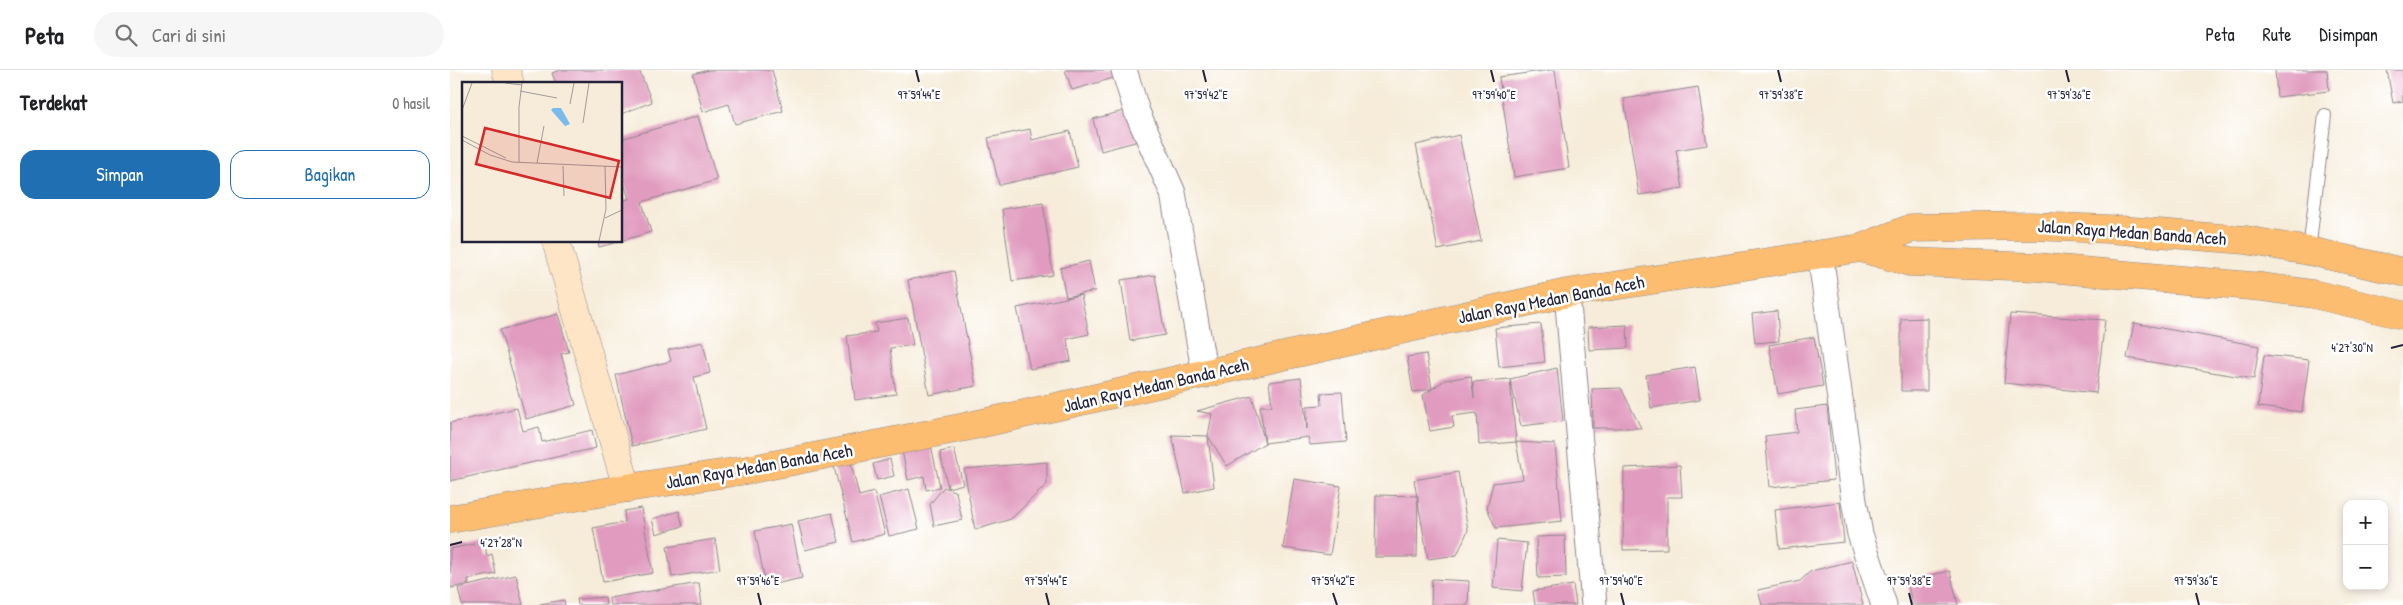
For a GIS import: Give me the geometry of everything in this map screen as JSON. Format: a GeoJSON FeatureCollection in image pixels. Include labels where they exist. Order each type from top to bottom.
{"type":"FeatureCollection","features":[{"type":"Feature","properties":{"kind":"highway","name":"Jalan Raya Medan Banda Aceh"},"geometry":{"type":"LineString","coordinates":[[450,519],[627,488],[747,470],[955,429],[1205,375],[1567,293],[1861,248],[1912,228],[2001,225],[2108,229],[2246,240],[2309,250],[2403,272]]}},
{"type":"Feature","properties":{"kind":"highway","name":"Jalan Raya Medan Banda Aceh"},"geometry":{"type":"LineString","coordinates":[[1861,248],[1910,262],[2003,264],[2262,287],[2313,294],[2403,315]]}},
{"type":"Feature","properties":{"kind":"street"},"geometry":{"type":"LineString","coordinates":[[1124,70],[1137,112],[1173,193],[1205,375]]}},
{"type":"Feature","properties":{"kind":"street"},"geometry":{"type":"LineString","coordinates":[[556,242],[627,488]]}},
{"type":"Feature","properties":{"kind":"street"},"geometry":{"type":"LineString","coordinates":[[1820,253],[1836,381],[1860,534],[1884,605]]}},
{"type":"Feature","properties":{"kind":"street"},"geometry":{"type":"LineString","coordinates":[[1567,293],[1594,605]]}},
{"type":"Feature","properties":{"kind":"lane"},"geometry":{"type":"LineString","coordinates":[[2309,250],[2325,115]]}},
{"type":"Feature","properties":{"kind":"building"},"geometry":{"type":"Polygon","coordinates":[[[560,70],[639,70],[652,102],[622,114],[622,82],[555,82],[552,73],[560,70]]]}},
{"type":"Feature","properties":{"kind":"building"},"geometry":{"type":"Polygon","coordinates":[[[709,70],[772,70],[783,111],[735,124],[729,104],[703,112],[693,74],[709,70]]]}},
{"type":"Feature","properties":{"kind":"building"},"geometry":{"type":"Polygon","coordinates":[[[1065,70],[1115,70],[1117,77],[1072,90],[1065,70]]]}},
{"type":"Feature","properties":{"kind":"building"},"geometry":{"type":"Polygon","coordinates":[[[1555,70],[1569,168],[1514,177],[1499,77],[1555,70]]]}},
{"type":"Feature","properties":{"kind":"building"},"geometry":{"type":"Polygon","coordinates":[[[2275,70],[2327,70],[2329,91],[2277,97],[2275,70]]]}},
{"type":"Feature","properties":{"kind":"building"},"geometry":{"type":"Polygon","coordinates":[[[2387,70],[2403,70],[2403,101],[2393,103],[2387,70]]]}},
{"type":"Feature","properties":{"kind":"building"},"geometry":{"type":"Polygon","coordinates":[[[1698,87],[1707,145],[1676,150],[1683,188],[1639,195],[1624,99],[1698,87]]]}},
{"type":"Feature","properties":{"kind":"building"},"geometry":{"type":"Polygon","coordinates":[[[1131,109],[1139,141],[1101,151],[1093,119],[1131,109]]]}},
{"type":"Feature","properties":{"kind":"building"},"geometry":{"type":"Polygon","coordinates":[[[698,116],[717,180],[642,202],[651,232],[622,241],[622,201],[629,199],[622,177],[622,139],[698,116]]]}},
{"type":"Feature","properties":{"kind":"building"},"geometry":{"type":"Polygon","coordinates":[[[1030,129],[1032,140],[1070,131],[1078,167],[999,185],[988,138],[1030,129]]]}},
{"type":"Feature","properties":{"kind":"building"},"geometry":{"type":"Polygon","coordinates":[[[1459,135],[1481,241],[1438,250],[1416,145],[1459,135]]]}},
{"type":"Feature","properties":{"kind":"building"},"geometry":{"type":"Polygon","coordinates":[[[1043,203],[1053,275],[1012,281],[1002,209],[1043,203]]]}},
{"type":"Feature","properties":{"kind":"building"},"geometry":{"type":"Polygon","coordinates":[[[598,242],[618,242],[599,247],[598,242]]]}},
{"type":"Feature","properties":{"kind":"building"},"geometry":{"type":"Polygon","coordinates":[[[1089,261],[1095,291],[1066,297],[1060,268],[1089,261]]]}},
{"type":"Feature","properties":{"kind":"building"},"geometry":{"type":"Polygon","coordinates":[[[954,271],[976,386],[929,395],[908,280],[954,271]]]}},
{"type":"Feature","properties":{"kind":"building"},"geometry":{"type":"Polygon","coordinates":[[[1155,275],[1165,335],[1130,341],[1121,280],[1155,275]]]}},
{"type":"Feature","properties":{"kind":"building"},"geometry":{"type":"Polygon","coordinates":[[[1081,295],[1089,334],[1067,339],[1071,361],[1030,369],[1017,308],[1081,295]]]}},
{"type":"Feature","properties":{"kind":"building"},"geometry":{"type":"Polygon","coordinates":[[[1777,311],[1779,341],[1755,343],[1752,314],[1777,311]]]}},
{"type":"Feature","properties":{"kind":"building"},"geometry":{"type":"Polygon","coordinates":[[[558,314],[569,352],[561,354],[576,405],[526,419],[500,330],[558,314]]]}},
{"type":"Feature","properties":{"kind":"building"},"geometry":{"type":"Polygon","coordinates":[[[2010,314],[2105,320],[2096,393],[2004,383],[2010,314]]]}},
{"type":"Feature","properties":{"kind":"building"},"geometry":{"type":"Polygon","coordinates":[[[908,318],[913,345],[890,348],[896,394],[855,400],[847,336],[877,332],[875,323],[908,318]]]}},
{"type":"Feature","properties":{"kind":"building"},"geometry":{"type":"Polygon","coordinates":[[[1927,318],[1927,391],[1901,391],[1901,319],[1927,318]]]}},
{"type":"Feature","properties":{"kind":"building"},"geometry":{"type":"Polygon","coordinates":[[[2134,323],[2259,346],[2254,379],[2127,358],[2134,323]]]}},
{"type":"Feature","properties":{"kind":"building"},"geometry":{"type":"Polygon","coordinates":[[[1541,324],[1545,362],[1499,367],[1495,328],[1541,324]]]}},
{"type":"Feature","properties":{"kind":"building"},"geometry":{"type":"Polygon","coordinates":[[[1627,325],[1628,348],[1589,350],[1588,327],[1627,325]]]}},
{"type":"Feature","properties":{"kind":"building"},"geometry":{"type":"Polygon","coordinates":[[[1814,337],[1823,386],[1778,394],[1769,345],[1814,337]]]}},
{"type":"Feature","properties":{"kind":"building"},"geometry":{"type":"Polygon","coordinates":[[[703,342],[710,373],[694,377],[706,429],[632,446],[616,375],[671,361],[668,350],[703,342]]]}},
{"type":"Feature","properties":{"kind":"building"},"geometry":{"type":"Polygon","coordinates":[[[1426,354],[1432,389],[1413,392],[1407,357],[1426,354]]]}},
{"type":"Feature","properties":{"kind":"building"},"geometry":{"type":"Polygon","coordinates":[[[2264,355],[2309,360],[2302,412],[2258,407],[2264,355]]]}},
{"type":"Feature","properties":{"kind":"building"},"geometry":{"type":"Polygon","coordinates":[[[1695,367],[1700,400],[1651,408],[1646,375],[1695,367]]]}},
{"type":"Feature","properties":{"kind":"building"},"geometry":{"type":"Polygon","coordinates":[[[1557,368],[1563,421],[1521,426],[1510,379],[1557,368]]]}},
{"type":"Feature","properties":{"kind":"building"},"geometry":{"type":"Polygon","coordinates":[[[1471,376],[1474,398],[1473,382],[1510,379],[1516,442],[1479,445],[1477,413],[1452,416],[1454,427],[1430,431],[1423,395],[1445,380],[1471,376]]]}},
{"type":"Feature","properties":{"kind":"building"},"geometry":{"type":"Polygon","coordinates":[[[1301,378],[1307,429],[1307,406],[1322,405],[1321,393],[1342,392],[1346,442],[1310,445],[1308,437],[1265,443],[1260,406],[1272,406],[1269,382],[1301,378]]]}},
{"type":"Feature","properties":{"kind":"building"},"geometry":{"type":"Polygon","coordinates":[[[1621,388],[1641,428],[1593,428],[1592,389],[1621,388]]]}},
{"type":"Feature","properties":{"kind":"building"},"geometry":{"type":"Polygon","coordinates":[[[1252,396],[1265,443],[1227,466],[1208,436],[1212,414],[1197,411],[1252,396]]]}},
{"type":"Feature","properties":{"kind":"building"},"geometry":{"type":"Polygon","coordinates":[[[1827,406],[1834,480],[1770,487],[1765,436],[1797,432],[1795,410],[1827,406]]]}},
{"type":"Feature","properties":{"kind":"building"},"geometry":{"type":"Polygon","coordinates":[[[517,408],[523,431],[539,427],[542,442],[592,430],[596,448],[450,481],[450,423],[517,408]]]}},
{"type":"Feature","properties":{"kind":"building"},"geometry":{"type":"Polygon","coordinates":[[[1172,435],[1208,436],[1214,487],[1185,493],[1172,435]]]}},
{"type":"Feature","properties":{"kind":"building"},"geometry":{"type":"Polygon","coordinates":[[[1516,442],[1555,444],[1562,521],[1496,528],[1487,508],[1493,483],[1523,479],[1516,442]]]}},
{"type":"Feature","properties":{"kind":"building"},"geometry":{"type":"Polygon","coordinates":[[[931,445],[940,487],[926,490],[924,476],[908,480],[902,451],[931,445]]]}},
{"type":"Feature","properties":{"kind":"building"},"geometry":{"type":"Polygon","coordinates":[[[954,449],[963,484],[948,488],[940,452],[954,449]]]}},
{"type":"Feature","properties":{"kind":"building"},"geometry":{"type":"Polygon","coordinates":[[[850,459],[859,496],[874,492],[885,534],[853,542],[833,463],[850,459]]]}},
{"type":"Feature","properties":{"kind":"building"},"geometry":{"type":"Polygon","coordinates":[[[890,459],[894,476],[877,480],[873,464],[890,459]]]}},
{"type":"Feature","properties":{"kind":"building"},"geometry":{"type":"Polygon","coordinates":[[[1047,462],[1047,484],[1011,519],[975,530],[964,469],[1047,462]]]}},
{"type":"Feature","properties":{"kind":"building"},"geometry":{"type":"Polygon","coordinates":[[[1680,465],[1682,497],[1667,497],[1667,549],[1623,550],[1624,468],[1680,465]]]}},
{"type":"Feature","properties":{"kind":"building"},"geometry":{"type":"Polygon","coordinates":[[[1458,472],[1468,530],[1457,555],[1428,559],[1414,480],[1458,472]]]}},
{"type":"Feature","properties":{"kind":"building"},"geometry":{"type":"Polygon","coordinates":[[[1294,479],[1341,486],[1330,555],[1283,548],[1294,479]]]}},
{"type":"Feature","properties":{"kind":"building"},"geometry":{"type":"Polygon","coordinates":[[[944,487],[956,492],[962,520],[934,526],[930,504],[944,487]]]}},
{"type":"Feature","properties":{"kind":"building"},"geometry":{"type":"Polygon","coordinates":[[[909,489],[919,529],[889,536],[879,497],[909,489]]]}},
{"type":"Feature","properties":{"kind":"building"},"geometry":{"type":"Polygon","coordinates":[[[1376,495],[1418,496],[1417,557],[1375,557],[1376,495]]]}},
{"type":"Feature","properties":{"kind":"building"},"geometry":{"type":"Polygon","coordinates":[[[1840,502],[1844,542],[1779,549],[1775,510],[1840,502]]]}},
{"type":"Feature","properties":{"kind":"building"},"geometry":{"type":"Polygon","coordinates":[[[641,508],[653,573],[603,582],[593,528],[625,522],[624,511],[641,508]]]}},
{"type":"Feature","properties":{"kind":"building"},"geometry":{"type":"Polygon","coordinates":[[[679,511],[683,526],[656,534],[652,519],[679,511]]]}},
{"type":"Feature","properties":{"kind":"building"},"geometry":{"type":"Polygon","coordinates":[[[832,513],[839,542],[805,550],[798,521],[832,513]]]}},
{"type":"Feature","properties":{"kind":"building"},"geometry":{"type":"Polygon","coordinates":[[[791,524],[802,578],[766,586],[755,531],[791,524]]]}},
{"type":"Feature","properties":{"kind":"building"},"geometry":{"type":"Polygon","coordinates":[[[1565,536],[1566,577],[1538,578],[1536,537],[1565,536]]]}},
{"type":"Feature","properties":{"kind":"building"},"geometry":{"type":"Polygon","coordinates":[[[715,539],[720,569],[672,577],[667,547],[715,539]]]}},
{"type":"Feature","properties":{"kind":"building"},"geometry":{"type":"Polygon","coordinates":[[[1497,540],[1527,543],[1522,591],[1493,588],[1497,540]]]}},
{"type":"Feature","properties":{"kind":"building"},"geometry":{"type":"Polygon","coordinates":[[[484,542],[487,556],[492,554],[496,574],[468,579],[469,584],[450,588],[450,549],[484,542]]]}},
{"type":"Feature","properties":{"kind":"building"},"geometry":{"type":"Polygon","coordinates":[[[1852,561],[1863,605],[1762,605],[1758,590],[1800,581],[1811,571],[1852,561]]]}},
{"type":"Feature","properties":{"kind":"building"},"geometry":{"type":"Polygon","coordinates":[[[1950,571],[1958,605],[1912,605],[1907,580],[1950,571]]]}},
{"type":"Feature","properties":{"kind":"building"},"geometry":{"type":"Polygon","coordinates":[[[516,575],[523,605],[462,605],[458,588],[516,575]]]}},
{"type":"Feature","properties":{"kind":"building"},"geometry":{"type":"Polygon","coordinates":[[[1432,579],[1469,581],[1468,605],[1431,605],[1432,579]]]}},
{"type":"Feature","properties":{"kind":"building"},"geometry":{"type":"Polygon","coordinates":[[[699,583],[702,605],[610,605],[609,598],[699,583]]]}},
{"type":"Feature","properties":{"kind":"building"},"geometry":{"type":"Polygon","coordinates":[[[1573,585],[1576,605],[1535,605],[1533,591],[1573,585]]]}},
{"type":"Feature","properties":{"kind":"building"},"geometry":{"type":"Polygon","coordinates":[[[605,597],[606,605],[578,605],[577,599],[605,597]]]}},
{"type":"Feature","properties":{"kind":"building"},"geometry":{"type":"Polygon","coordinates":[[[564,600],[565,605],[540,605],[540,604],[564,600]]]}}]}
